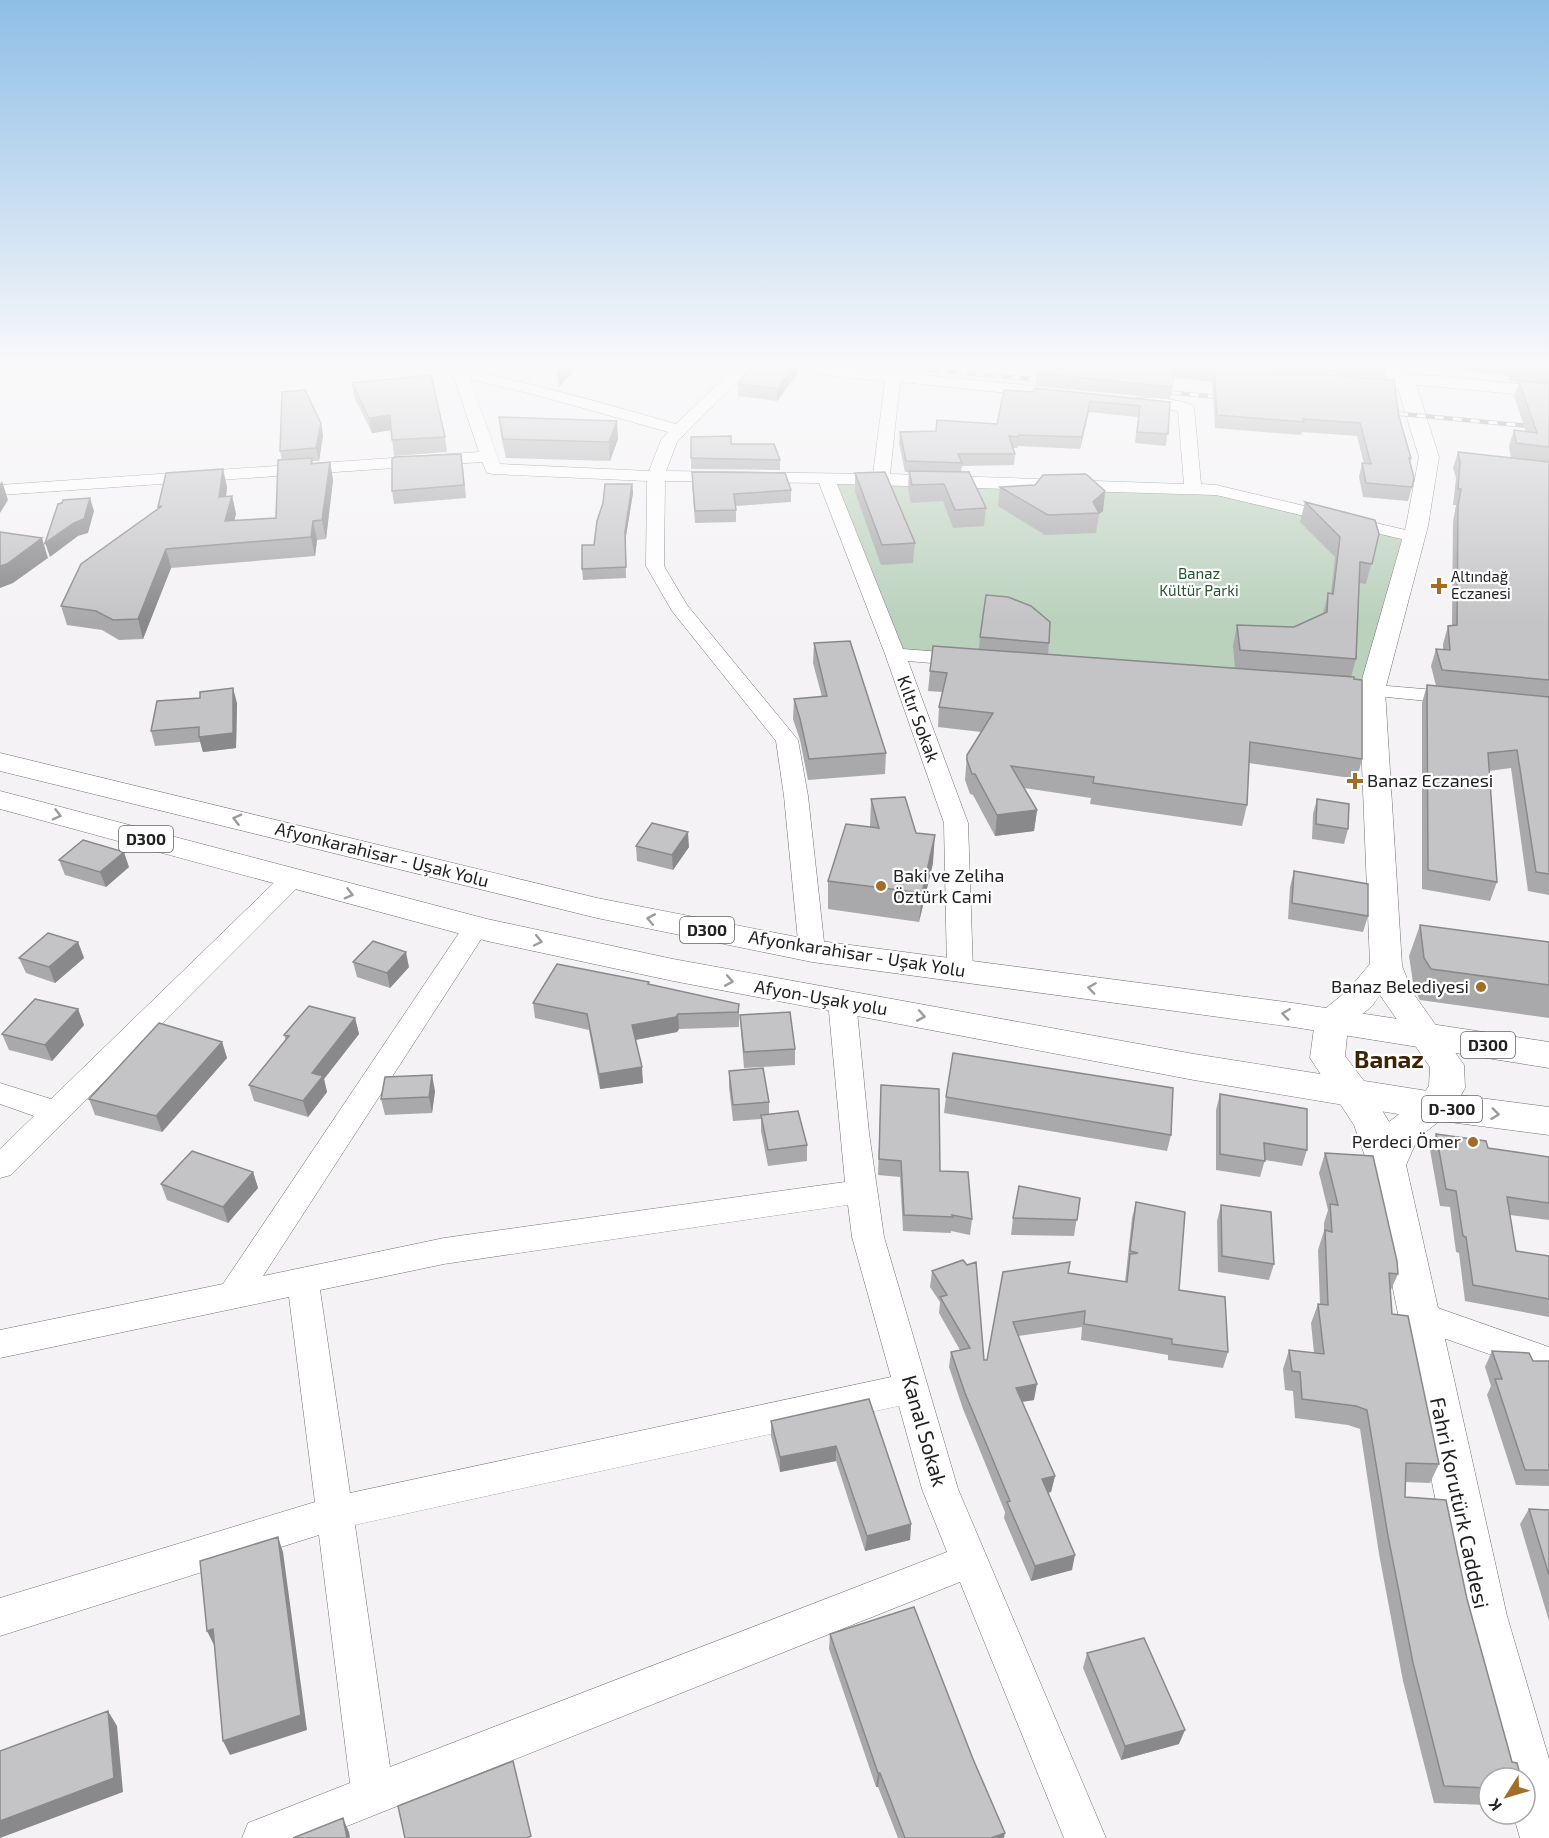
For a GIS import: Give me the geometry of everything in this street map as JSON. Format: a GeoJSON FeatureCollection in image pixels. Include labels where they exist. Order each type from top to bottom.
{"type":"FeatureCollection","features":[{"type":"Feature","properties":{"kind":"highway","name":"Afyonkarahisar - Uşak Yolu"},"geometry":{"type":"LineString","coordinates":[[0,762],[597,908],[812,951],[1332,1021],[1549,1055]]}},
{"type":"Feature","properties":{"kind":"highway","name":"D300"},"geometry":{"type":"LineString","coordinates":[[0,800],[293,878]]}},
{"type":"Feature","properties":{"kind":"highway","name":"Afyon-Uşak yolu"},"geometry":{"type":"LineString","coordinates":[[293,878],[476,927],[673,970],[1354,1094]]}},
{"type":"Feature","properties":{"kind":"highway","name":"D-300"},"geometry":{"type":"LineString","coordinates":[[1354,1094],[1549,1121]]}},
{"type":"Feature","properties":{"kind":"street"},"geometry":{"type":"LineString","coordinates":[[487,450],[493,469],[656,477],[881,479],[1216,490],[1414,537]]}},
{"type":"Feature","properties":{"kind":"street"},"geometry":{"type":"LineString","coordinates":[[666,450],[656,477],[655,566],[679,607],[787,740],[796,796],[812,951]]}},
{"type":"Feature","properties":{"kind":"street"},"geometry":{"type":"LineString","coordinates":[[881,479],[885,450]]}},
{"type":"Feature","properties":{"kind":"street"},"geometry":{"type":"LineString","coordinates":[[1190,450],[1193,489]]}},
{"type":"Feature","properties":{"kind":"street"},"geometry":{"type":"LineString","coordinates":[[1387,1165],[1403,1130],[1434,1106],[1447,1088],[1447,1065],[1397,996],[1386,966],[1372,690],[1414,537],[1440,459],[1435,450]]}},
{"type":"Feature","properties":{"kind":"street"},"geometry":{"type":"LineString","coordinates":[[0,490],[489,456]]}},
{"type":"Feature","properties":{"kind":"street","name":"Kıltır Sokak"},"geometry":{"type":"LineString","coordinates":[[826,478],[956,823],[960,971]]}},
{"type":"Feature","properties":{"kind":"street"},"geometry":{"type":"LineString","coordinates":[[894,654],[990,662]]}},
{"type":"Feature","properties":{"kind":"street"},"geometry":{"type":"LineString","coordinates":[[1336,687],[1478,700]]}},
{"type":"Feature","properties":{"kind":"street"},"geometry":{"type":"LineString","coordinates":[[0,1167],[293,878]]}},
{"type":"Feature","properties":{"kind":"street"},"geometry":{"type":"LineString","coordinates":[[233,1296],[476,927]]}},
{"type":"Feature","properties":{"kind":"street"},"geometry":{"type":"LineString","coordinates":[[1332,1021],[1360,998],[1386,966]]}},
{"type":"Feature","properties":{"kind":"street","name":"Kanal Sokak"},"geometry":{"type":"LineString","coordinates":[[842,1001],[854,1133],[868,1237],[940,1489],[1085,1838]]}},
{"type":"Feature","properties":{"kind":"street","name":"Fahri Korutürk Caddesi"},"geometry":{"type":"LineString","coordinates":[[1332,1021],[1327,1058],[1354,1094],[1372,1124],[1387,1165],[1483,1616],[1546,1838]]}},
{"type":"Feature","properties":{"kind":"street"},"geometry":{"type":"LineString","coordinates":[[0,1093],[56,1112]]}},
{"type":"Feature","properties":{"kind":"street"},"geometry":{"type":"LineString","coordinates":[[0,1344],[444,1251],[862,1191]]}},
{"type":"Feature","properties":{"kind":"street"},"geometry":{"type":"LineString","coordinates":[[303,1281],[373,1795]]}},
{"type":"Feature","properties":{"kind":"street"},"geometry":{"type":"LineString","coordinates":[[1418,1315],[1549,1361]]}},
{"type":"Feature","properties":{"kind":"street"},"geometry":{"type":"LineString","coordinates":[[0,1617],[334,1513],[911,1388]]}},
{"type":"Feature","properties":{"kind":"street"},"geometry":{"type":"LineString","coordinates":[[263,1838],[969,1561]]}},
{"type":"Feature","properties":{"kind":"green space","name":"Banaz Kültür Parki"},"geometry":{"type":"Polygon","coordinates":[[[828,484],[1216,490],[1414,537],[1372,690],[893,651],[828,484]]]}},
{"type":"Feature","properties":{"kind":"building"},"geometry":{"type":"Polygon","coordinates":[[[691,450],[776,450],[780,460],[691,458],[691,450]]]}},
{"type":"Feature","properties":{"kind":"building"},"geometry":{"type":"Polygon","coordinates":[[[904,450],[1014,450],[1015,454],[958,454],[962,463],[906,461],[904,450]]]}},
{"type":"Feature","properties":{"kind":"building"},"geometry":{"type":"Polygon","coordinates":[[[1367,450],[1409,450],[1414,478],[1412,487],[1366,483],[1362,463],[1371,464],[1367,450]]]}},
{"type":"Feature","properties":{"kind":"building"},"geometry":{"type":"Polygon","coordinates":[[[1458,452],[1549,462],[1549,680],[1442,670],[1436,649],[1450,650],[1448,626],[1457,625],[1458,506],[1461,489],[1458,489],[1460,462],[1458,452]]]}},
{"type":"Feature","properties":{"kind":"building"},"geometry":{"type":"Polygon","coordinates":[[[461,454],[464,485],[392,491],[392,459],[394,457],[461,454]]]}},
{"type":"Feature","properties":{"kind":"building"},"geometry":{"type":"Polygon","coordinates":[[[312,458],[311,464],[330,462],[322,520],[313,521],[311,537],[166,549],[138,619],[113,620],[96,611],[61,606],[81,564],[162,506],[158,507],[166,473],[223,469],[219,497],[232,496],[225,521],[276,518],[278,460],[312,458]]]}},
{"type":"Feature","properties":{"kind":"building"},"geometry":{"type":"Polygon","coordinates":[[[909,471],[969,472],[986,508],[955,510],[944,484],[912,485],[909,471]]]}},
{"type":"Feature","properties":{"kind":"building"},"geometry":{"type":"Polygon","coordinates":[[[692,472],[785,473],[791,490],[734,494],[736,510],[695,511],[692,472]]]}},
{"type":"Feature","properties":{"kind":"building"},"geometry":{"type":"Polygon","coordinates":[[[885,472],[915,543],[882,545],[855,473],[885,472]]]}},
{"type":"Feature","properties":{"kind":"building"},"geometry":{"type":"Polygon","coordinates":[[[1086,474],[1105,491],[1093,502],[1099,513],[1048,515],[1000,487],[1035,485],[1043,475],[1086,474]]]}},
{"type":"Feature","properties":{"kind":"building"},"geometry":{"type":"Polygon","coordinates":[[[605,484],[632,484],[625,532],[626,567],[582,569],[582,545],[594,545],[605,484]]]}},
{"type":"Feature","properties":{"kind":"building"},"geometry":{"type":"Polygon","coordinates":[[[90,498],[84,519],[74,523],[45,543],[58,504],[63,500],[90,498]]]}},
{"type":"Feature","properties":{"kind":"building"},"geometry":{"type":"Polygon","coordinates":[[[1305,502],[1375,520],[1379,534],[1372,564],[1360,562],[1356,659],[1240,650],[1237,625],[1294,627],[1327,612],[1328,593],[1333,594],[1340,537],[1305,502]]]}},
{"type":"Feature","properties":{"kind":"building"},"geometry":{"type":"Polygon","coordinates":[[[0,532],[42,538],[7,564],[0,566],[0,532]]]}},
{"type":"Feature","properties":{"kind":"building"},"geometry":{"type":"Polygon","coordinates":[[[986,595],[1008,597],[1031,606],[1050,622],[1049,643],[980,637],[986,595]]]}},
{"type":"Feature","properties":{"kind":"building"},"geometry":{"type":"Polygon","coordinates":[[[850,641],[886,753],[809,759],[794,699],[827,696],[814,643],[850,641]]]}},
{"type":"Feature","properties":{"kind":"building"},"geometry":{"type":"Polygon","coordinates":[[[933,646],[1354,677],[1354,679],[1362,680],[1362,759],[1250,742],[1247,805],[1093,783],[1094,777],[1011,766],[1037,810],[997,815],[975,774],[972,774],[967,760],[967,755],[993,713],[939,707],[947,673],[930,671],[933,646]]]}},
{"type":"Feature","properties":{"kind":"building"},"geometry":{"type":"Polygon","coordinates":[[[1427,685],[1549,697],[1549,874],[1536,872],[1517,750],[1488,753],[1497,882],[1428,870],[1427,685]]]}},
{"type":"Feature","properties":{"kind":"building"},"geometry":{"type":"Polygon","coordinates":[[[233,688],[233,733],[199,737],[199,727],[151,731],[157,701],[200,698],[200,692],[233,688]]]}},
{"type":"Feature","properties":{"kind":"building"},"geometry":{"type":"Polygon","coordinates":[[[905,797],[916,833],[935,835],[922,893],[828,881],[846,824],[879,828],[871,799],[905,797]]]}},
{"type":"Feature","properties":{"kind":"building"},"geometry":{"type":"Polygon","coordinates":[[[1317,799],[1349,804],[1348,829],[1316,824],[1317,799]]]}},
{"type":"Feature","properties":{"kind":"building"},"geometry":{"type":"Polygon","coordinates":[[[652,823],[688,832],[672,855],[636,846],[652,823]]]}},
{"type":"Feature","properties":{"kind":"building"},"geometry":{"type":"Polygon","coordinates":[[[83,840],[124,852],[100,872],[59,860],[83,840]]]}},
{"type":"Feature","properties":{"kind":"building"},"geometry":{"type":"Polygon","coordinates":[[[1294,871],[1368,884],[1368,916],[1292,903],[1294,871]]]}},
{"type":"Feature","properties":{"kind":"building"},"geometry":{"type":"Polygon","coordinates":[[[1420,925],[1549,942],[1549,985],[1431,969],[1424,958],[1420,925]]]}},
{"type":"Feature","properties":{"kind":"building"},"geometry":{"type":"Polygon","coordinates":[[[48,933],[78,942],[49,967],[19,958],[48,933]]]}},
{"type":"Feature","properties":{"kind":"building"},"geometry":{"type":"Polygon","coordinates":[[[373,941],[406,952],[387,973],[353,962],[373,941]]]}},
{"type":"Feature","properties":{"kind":"building"},"geometry":{"type":"Polygon","coordinates":[[[557,964],[649,982],[648,984],[739,1004],[738,1012],[678,1014],[676,1017],[632,1025],[642,1067],[599,1074],[587,1014],[533,1003],[557,964]]]}},
{"type":"Feature","properties":{"kind":"building"},"geometry":{"type":"Polygon","coordinates":[[[35,999],[78,1009],[45,1045],[2,1034],[35,999]]]}},
{"type":"Feature","properties":{"kind":"building"},"geometry":{"type":"Polygon","coordinates":[[[309,1006],[355,1018],[312,1073],[323,1076],[303,1101],[249,1085],[289,1036],[284,1035],[309,1006]]]}},
{"type":"Feature","properties":{"kind":"building"},"geometry":{"type":"Polygon","coordinates":[[[790,1012],[795,1049],[744,1052],[740,1015],[790,1012]]]}},
{"type":"Feature","properties":{"kind":"building"},"geometry":{"type":"Polygon","coordinates":[[[159,1023],[222,1042],[156,1116],[89,1099],[159,1023]]]}},
{"type":"Feature","properties":{"kind":"building"},"geometry":{"type":"Polygon","coordinates":[[[953,1053],[1173,1088],[1171,1135],[946,1097],[953,1053]]]}},
{"type":"Feature","properties":{"kind":"building"},"geometry":{"type":"Polygon","coordinates":[[[763,1068],[769,1102],[733,1105],[729,1071],[763,1068]]]}},
{"type":"Feature","properties":{"kind":"building"},"geometry":{"type":"Polygon","coordinates":[[[432,1075],[429,1097],[381,1099],[385,1077],[432,1075]]]}},
{"type":"Feature","properties":{"kind":"building"},"geometry":{"type":"Polygon","coordinates":[[[881,1085],[939,1089],[940,1171],[968,1172],[972,1219],[952,1215],[953,1217],[904,1215],[901,1161],[879,1159],[881,1085]]]}},
{"type":"Feature","properties":{"kind":"building"},"geometry":{"type":"Polygon","coordinates":[[[1220,1094],[1307,1109],[1307,1150],[1264,1143],[1265,1161],[1220,1154],[1220,1094]]]}},
{"type":"Feature","properties":{"kind":"building"},"geometry":{"type":"Polygon","coordinates":[[[798,1111],[807,1145],[768,1150],[761,1115],[798,1111]]]}},
{"type":"Feature","properties":{"kind":"building"},"geometry":{"type":"Polygon","coordinates":[[[1436,1134],[1486,1141],[1488,1148],[1549,1157],[1549,1203],[1507,1197],[1516,1251],[1549,1256],[1549,1299],[1473,1285],[1456,1191],[1446,1189],[1436,1134]]]}},
{"type":"Feature","properties":{"kind":"building"},"geometry":{"type":"Polygon","coordinates":[[[192,1151],[253,1172],[223,1207],[161,1184],[192,1151]]]}},
{"type":"Feature","properties":{"kind":"building"},"geometry":{"type":"Polygon","coordinates":[[[1325,1153],[1373,1156],[1397,1261],[1398,1274],[1389,1273],[1392,1314],[1408,1316],[1439,1464],[1406,1463],[1405,1497],[1446,1500],[1467,1599],[1512,1762],[1517,1763],[1518,1766],[1477,1766],[1477,1787],[1444,1786],[1413,1663],[1388,1536],[1367,1410],[1356,1406],[1302,1399],[1300,1372],[1292,1371],[1289,1350],[1324,1354],[1318,1304],[1328,1305],[1325,1230],[1332,1232],[1330,1204],[1338,1205],[1325,1153]]]}},
{"type":"Feature","properties":{"kind":"building"},"geometry":{"type":"Polygon","coordinates":[[[1019,1186],[1080,1198],[1077,1220],[1013,1218],[1019,1186]]]}},
{"type":"Feature","properties":{"kind":"building"},"geometry":{"type":"Polygon","coordinates":[[[1136,1202],[1185,1212],[1179,1290],[1225,1297],[1228,1352],[1172,1344],[1172,1339],[1084,1324],[1085,1311],[1013,1322],[1037,1384],[1016,1388],[1055,1476],[1042,1479],[1075,1555],[1035,1566],[1007,1502],[1010,1501],[965,1393],[951,1352],[970,1348],[940,1297],[947,1295],[932,1271],[963,1260],[967,1265],[976,1262],[984,1360],[987,1360],[1003,1272],[1070,1262],[1068,1273],[1127,1282],[1130,1254],[1138,1253],[1130,1251],[1136,1202]]]}},
{"type":"Feature","properties":{"kind":"building"},"geometry":{"type":"Polygon","coordinates":[[[1221,1205],[1271,1212],[1274,1264],[1222,1256],[1221,1205]]]}},
{"type":"Feature","properties":{"kind":"building"},"geometry":{"type":"Polygon","coordinates":[[[1492,1351],[1529,1353],[1533,1361],[1549,1361],[1549,1470],[1525,1470],[1495,1379],[1502,1379],[1492,1351]]]}},
{"type":"Feature","properties":{"kind":"building"},"geometry":{"type":"Polygon","coordinates":[[[869,1399],[911,1524],[867,1536],[836,1446],[780,1457],[771,1421],[869,1399]]]}},
{"type":"Feature","properties":{"kind":"building"},"geometry":{"type":"Polygon","coordinates":[[[1529,1509],[1549,1510],[1549,1575],[1529,1509]]]}},
{"type":"Feature","properties":{"kind":"building"},"geometry":{"type":"Polygon","coordinates":[[[278,1537],[301,1715],[223,1741],[213,1629],[207,1631],[200,1561],[278,1537]]]}},
{"type":"Feature","properties":{"kind":"building"},"geometry":{"type":"Polygon","coordinates":[[[914,1607],[973,1759],[1005,1833],[991,1838],[905,1838],[880,1773],[878,1773],[830,1634],[914,1607]]]}},
{"type":"Feature","properties":{"kind":"building"},"geometry":{"type":"Polygon","coordinates":[[[1144,1638],[1185,1730],[1125,1746],[1087,1653],[1144,1638]]]}},
{"type":"Feature","properties":{"kind":"building"},"geometry":{"type":"Polygon","coordinates":[[[108,1711],[114,1778],[0,1821],[0,1751],[108,1711]]]}},
{"type":"Feature","properties":{"kind":"building"},"geometry":{"type":"Polygon","coordinates":[[[513,1761],[531,1836],[527,1838],[405,1838],[398,1806],[513,1761]]]}},
{"type":"Feature","properties":{"kind":"building"},"geometry":{"type":"Polygon","coordinates":[[[343,1818],[347,1838],[293,1838],[343,1818]]]}},
{"type":"Feature","properties":{"kind":"place","name":"Altındağ Eczanesi"},"geometry":{"type":"Point","coordinates":[1439,586]}},
{"type":"Feature","properties":{"kind":"place","name":"Banaz Eczanesi"},"geometry":{"type":"Point","coordinates":[1355,781]}},
{"type":"Feature","properties":{"kind":"place","name":"Baki ve Zeliha Öztürk Cami"},"geometry":{"type":"Point","coordinates":[881,886]}},
{"type":"Feature","properties":{"kind":"place","name":"Banaz Belediyesi"},"geometry":{"type":"Point","coordinates":[1481,987]}},
{"type":"Feature","properties":{"kind":"place","name":"Perdeci Ömer"},"geometry":{"type":"Point","coordinates":[1473,1142]}},
{"type":"Feature","properties":{"kind":"district","name":"Banaz"},"geometry":{"type":"Point","coordinates":[1389,1060]}}]}
